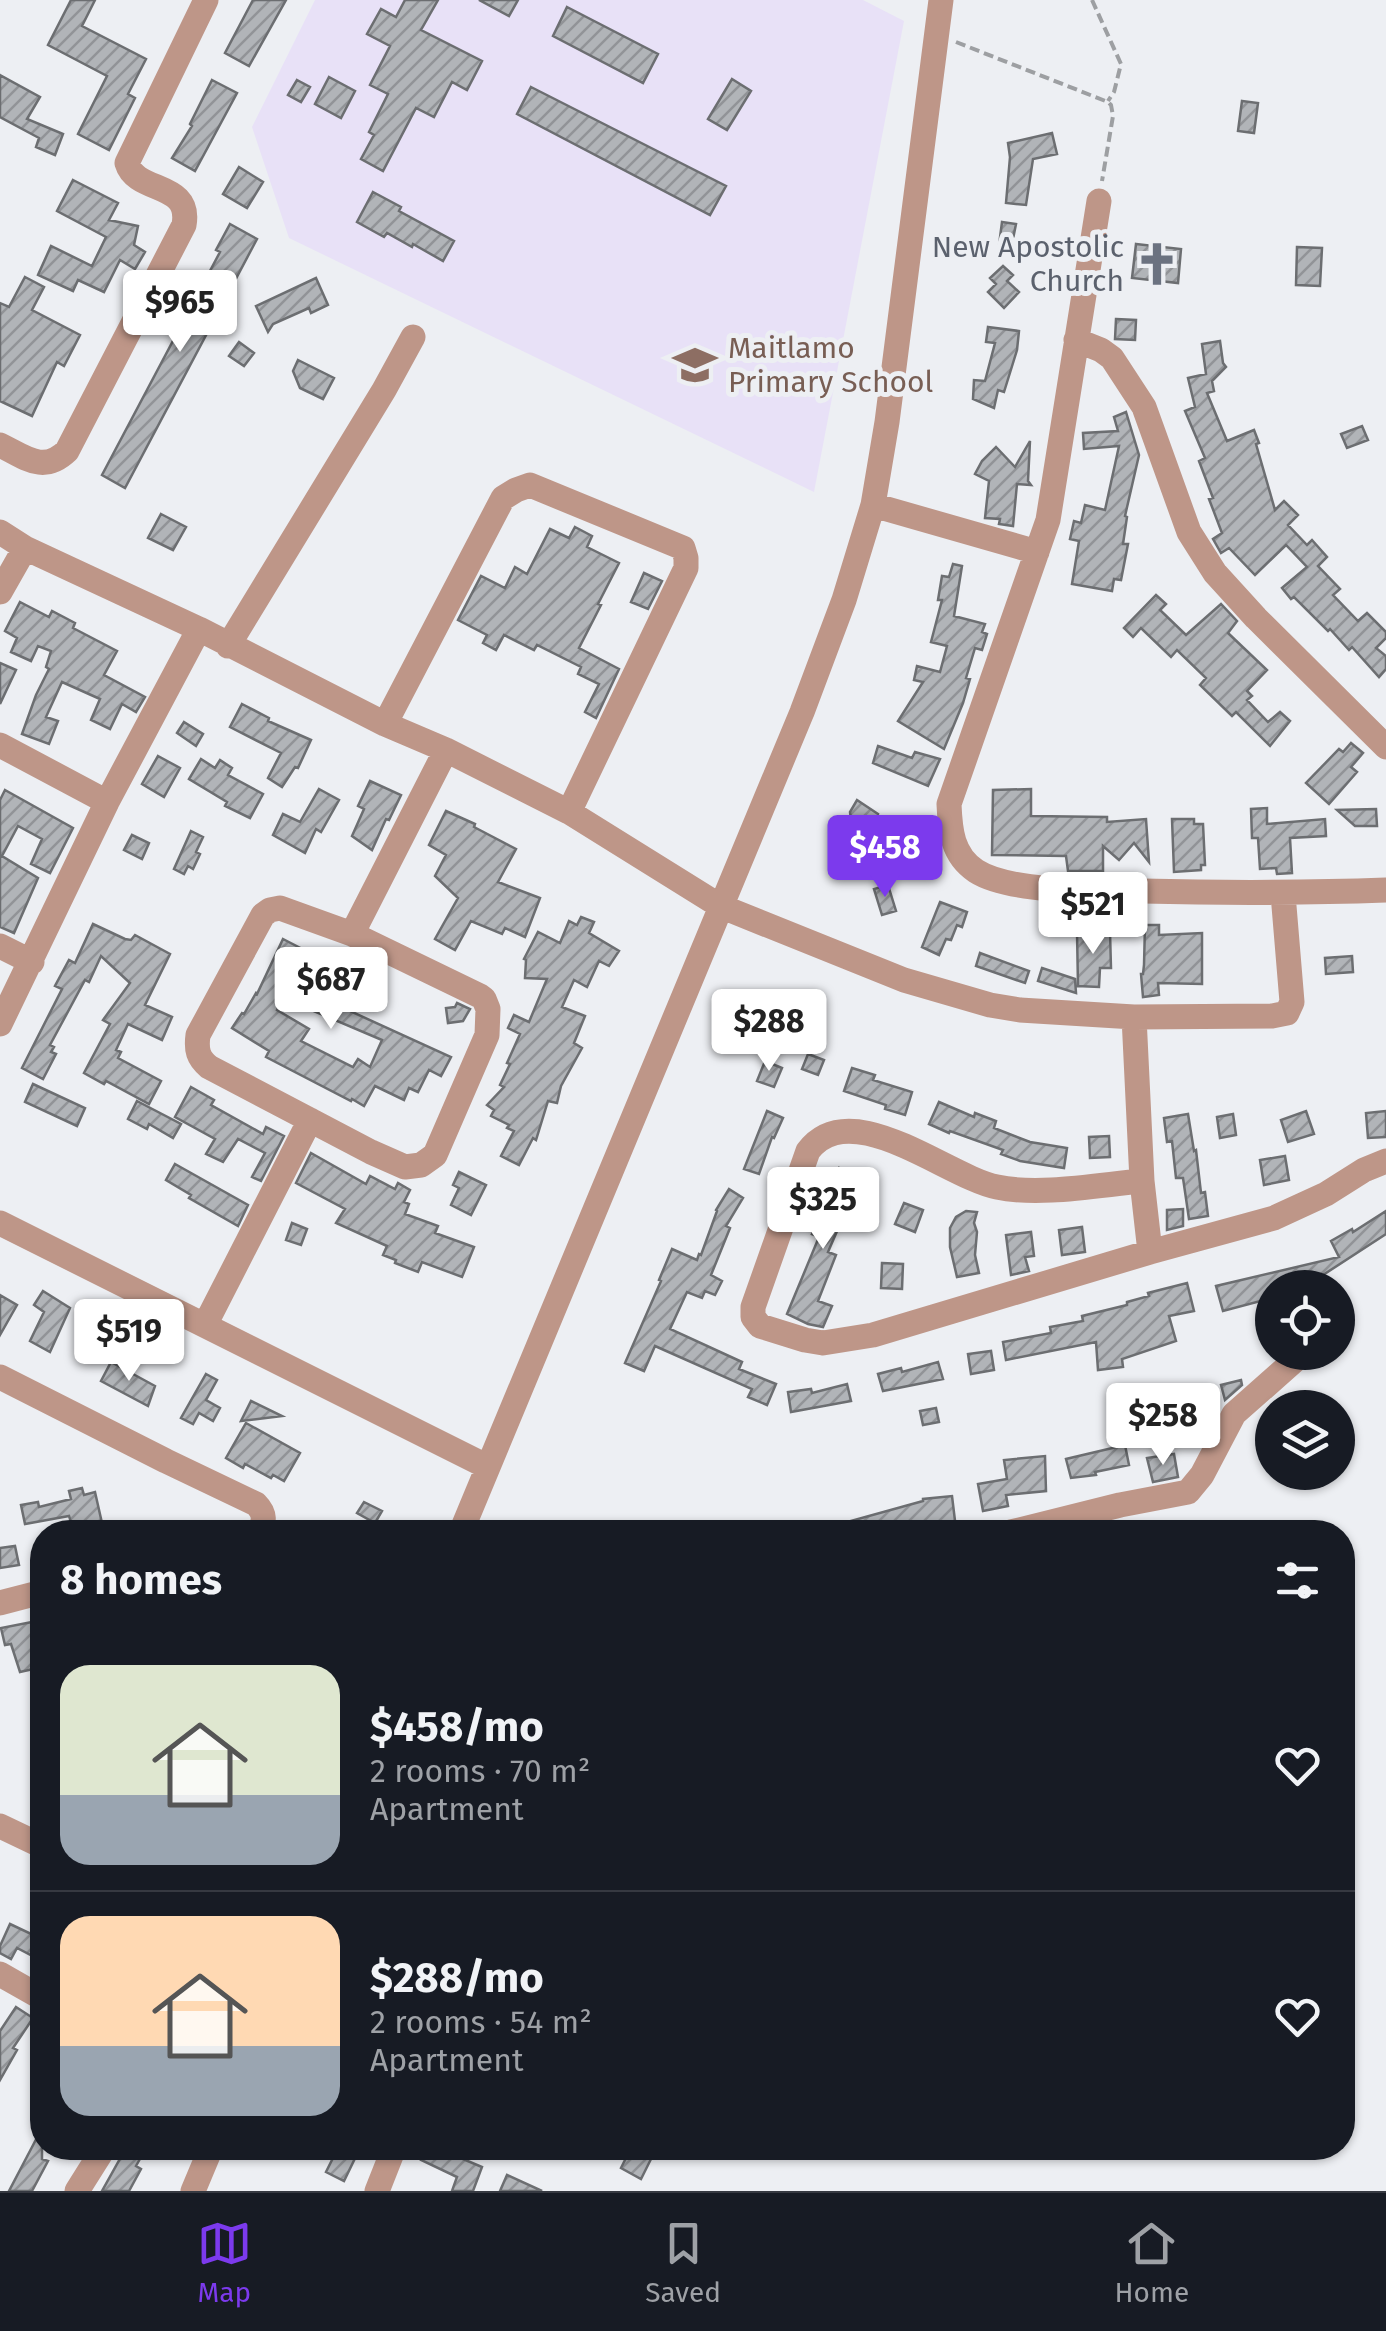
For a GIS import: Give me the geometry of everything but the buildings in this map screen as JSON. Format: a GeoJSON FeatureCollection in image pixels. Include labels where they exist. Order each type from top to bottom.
{"type":"FeatureCollection","features":[{"type":"Feature","properties":{"kind":"street"},"geometry":{"type":"LineString","coordinates":[[0,445],[42,464],[51,463],[68,451],[184,225],[185,211],[179,198],[132,174],[127,164],[206,0]]}},
{"type":"Feature","properties":{"kind":"street"},"geometry":{"type":"LineString","coordinates":[[466,1520],[825,655],[873,505],[887,422],[935,11]]}},
{"type":"Feature","properties":{"kind":"street"},"geometry":{"type":"LineString","coordinates":[[1099,201],[1051,503],[950,804],[950,832],[960,857],[978,872],[1004,882],[1062,890],[1282,894],[1386,890]]}},
{"type":"Feature","properties":{"kind":"street"},"geometry":{"type":"LineString","coordinates":[[228,646],[413,338]]}},
{"type":"Feature","properties":{"kind":"street"},"geometry":{"type":"LineString","coordinates":[[1076,340],[1112,358],[1144,407],[1189,532],[1215,573],[1386,746]]}},
{"type":"Feature","properties":{"kind":"street"},"geometry":{"type":"LineString","coordinates":[[384,724],[503,498],[516,490],[530,486],[683,548],[686,568],[569,812]]}},
{"type":"Feature","properties":{"kind":"street"},"geometry":{"type":"LineString","coordinates":[[873,505],[1037,552]]}},
{"type":"Feature","properties":{"kind":"street"},"geometry":{"type":"LineString","coordinates":[[0,532],[25,548],[569,812],[720,906],[904,980],[990,1005],[1134,1016],[1287,1013],[1292,1002],[1282,894]]}},
{"type":"Feature","properties":{"kind":"street"},"geometry":{"type":"LineString","coordinates":[[0,592],[25,548]]}},
{"type":"Feature","properties":{"kind":"street"},"geometry":{"type":"LineString","coordinates":[[0,1024],[107,802],[199,630]]}},
{"type":"Feature","properties":{"kind":"street"},"geometry":{"type":"LineString","coordinates":[[0,745],[107,802]]}},
{"type":"Feature","properties":{"kind":"street"},"geometry":{"type":"LineString","coordinates":[[352,934],[446,750]]}},
{"type":"Feature","properties":{"kind":"street"},"geometry":{"type":"LineString","coordinates":[[280,908],[352,934],[480,996],[488,1009],[486,1035],[435,1155],[421,1165],[405,1166],[371,1152],[209,1068],[198,1053],[198,1035],[258,923],[270,910],[280,908]]}},
{"type":"Feature","properties":{"kind":"street"},"geometry":{"type":"LineString","coordinates":[[0,946],[32,962]]}},
{"type":"Feature","properties":{"kind":"street"},"geometry":{"type":"LineString","coordinates":[[1134,1016],[1142,1182],[1150,1252]]}},
{"type":"Feature","properties":{"kind":"street"},"geometry":{"type":"LineString","coordinates":[[205,1326],[310,1120]]}},
{"type":"Feature","properties":{"kind":"street"},"geometry":{"type":"LineString","coordinates":[[1142,1182],[1030,1190],[1000,1188],[972,1180],[882,1136],[838,1132],[819,1140],[808,1151],[753,1307],[753,1317],[760,1326],[823,1343],[872,1335],[1274,1218],[1386,1160]]}},
{"type":"Feature","properties":{"kind":"street"},"geometry":{"type":"LineString","coordinates":[[0,1222],[488,1467]]}},
{"type":"Feature","properties":{"kind":"street"},"geometry":{"type":"LineString","coordinates":[[1060,1520],[1188,1492],[1202,1475],[1234,1414],[1284,1370]]}},
{"type":"Feature","properties":{"kind":"street"},"geometry":{"type":"LineString","coordinates":[[0,1376],[256,1504],[264,1520]]}},
{"type":"Feature","properties":{"kind":"street"},"geometry":{"type":"LineString","coordinates":[[0,1603],[30,1595]]}},
{"type":"Feature","properties":{"kind":"street"},"geometry":{"type":"LineString","coordinates":[[0,1826],[30,1840]]}},
{"type":"Feature","properties":{"kind":"street"},"geometry":{"type":"LineString","coordinates":[[0,1974],[30,1991]]}},
{"type":"Feature","properties":{"kind":"street"},"geometry":{"type":"LineString","coordinates":[[78,2191],[97,2160]]}},
{"type":"Feature","properties":{"kind":"street"},"geometry":{"type":"LineString","coordinates":[[193,2191],[206,2160]]}},
{"type":"Feature","properties":{"kind":"street"},"geometry":{"type":"LineString","coordinates":[[377,2191],[389,2160]]}},
{"type":"Feature","properties":{"kind":"path"},"geometry":{"type":"LineString","coordinates":[[1092,0],[1121,64],[1108,102]]}},
{"type":"Feature","properties":{"kind":"path"},"geometry":{"type":"LineString","coordinates":[[935,11],[1111,105],[1113,116],[1099,201]]}},
{"type":"Feature","properties":{"kind":"shaded area","name":"Maitlamo Primary School"},"geometry":{"type":"Polygon","coordinates":[[[315,0],[863,0],[904,21],[814,492],[289,238],[252,127],[315,0]]]}},
{"type":"Feature","properties":{"kind":"place","name":"New Apostolic Church"},"geometry":{"type":"Point","coordinates":[1157,264]}},
{"type":"Feature","properties":{"kind":"place","name":"Maitlamo Primary School"},"geometry":{"type":"Point","coordinates":[695,365]}}]}
